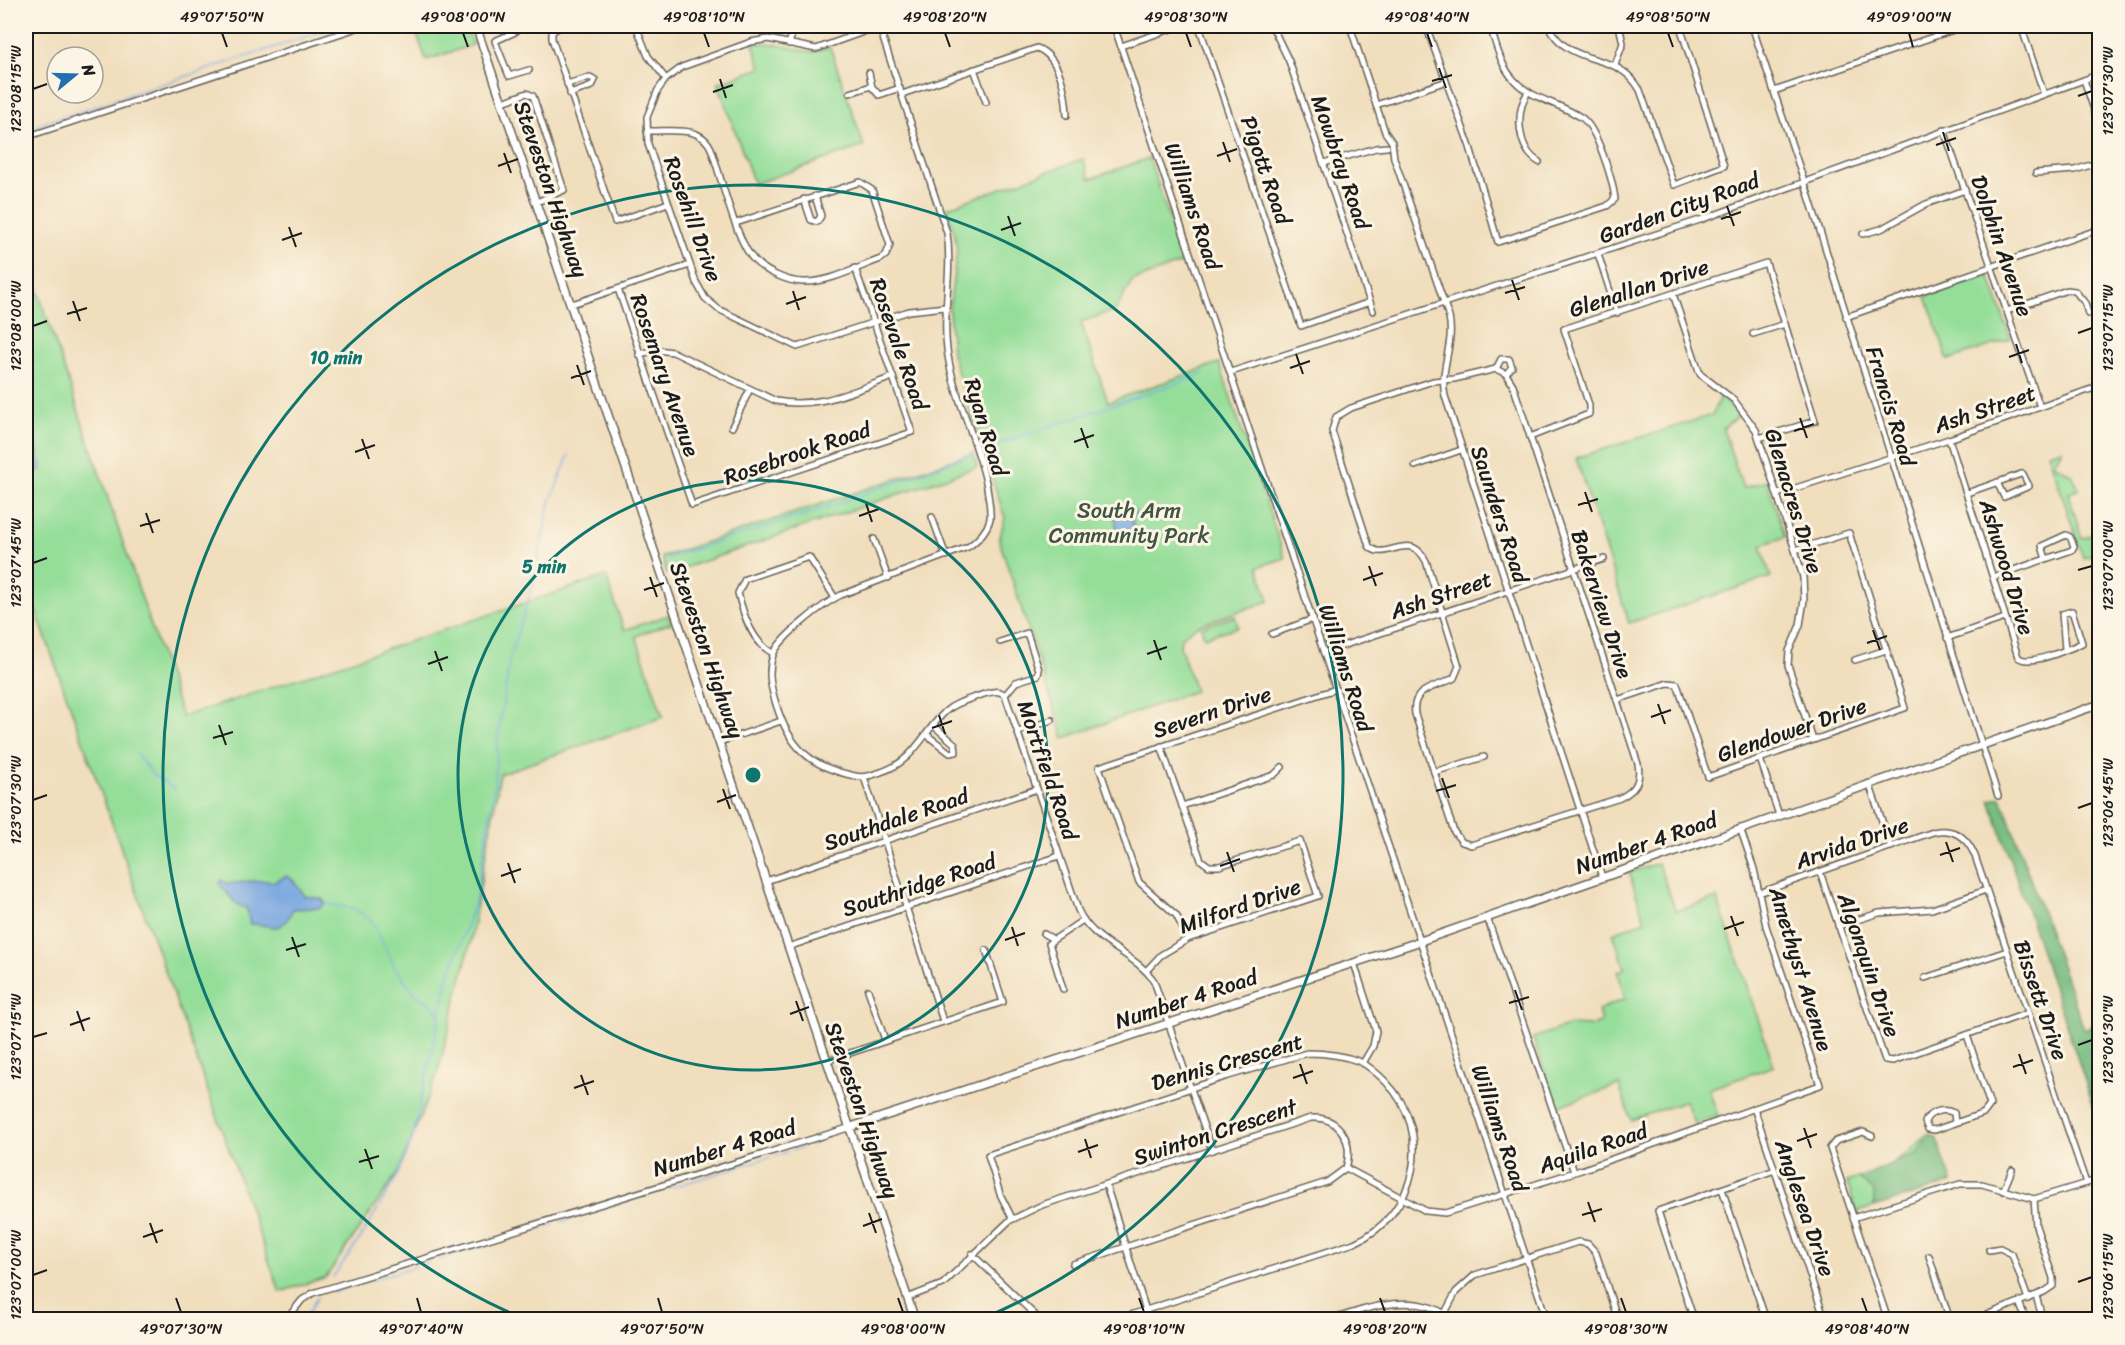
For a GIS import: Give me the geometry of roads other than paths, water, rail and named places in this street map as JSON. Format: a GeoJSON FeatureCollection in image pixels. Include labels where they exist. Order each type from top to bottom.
{"type":"FeatureCollection","features":[{"type":"Feature","properties":{"kind":"main road","name":"Steveston Highway"},"geometry":{"type":"LineString","coordinates":[[476,26],[915,1320]]}},
{"type":"Feature","properties":{"kind":"main road","name":"Number 4 Road"},"geometry":{"type":"LineString","coordinates":[[848,1128],[1419,941],[2100,704]]}},
{"type":"Feature","properties":{"kind":"street"},"geometry":{"type":"LineString","coordinates":[[26,137],[363,26]]}},
{"type":"Feature","properties":{"kind":"street"},"geometry":{"type":"LineString","coordinates":[[561,26],[551,35],[615,222],[668,203]]}},
{"type":"Feature","properties":{"kind":"street"},"geometry":{"type":"LineString","coordinates":[[636,26],[648,56],[666,79],[693,62],[751,42],[768,39],[816,49],[880,26]]}},
{"type":"Feature","properties":{"kind":"street"},"geometry":{"type":"LineString","coordinates":[[789,44],[794,26]]}},
{"type":"Feature","properties":{"kind":"street","name":"Ryan Road"},"geometry":{"type":"LineString","coordinates":[[773,653],[785,639],[835,598],[968,547],[988,526],[990,507],[977,444],[948,357],[945,308],[950,254],[947,233],[880,26]]}},
{"type":"Feature","properties":{"kind":"street","name":"Williams Road"},"geometry":{"type":"LineString","coordinates":[[1114,26],[1547,1320]]}},
{"type":"Feature","properties":{"kind":"street"},"geometry":{"type":"LineString","coordinates":[[1122,46],[1180,26]]}},
{"type":"Feature","properties":{"kind":"street","name":"Pigott Road"},"geometry":{"type":"LineString","coordinates":[[1199,26],[1301,326],[1370,302]]}},
{"type":"Feature","properties":{"kind":"street","name":"Mowbray Road"},"geometry":{"type":"LineString","coordinates":[[1272,26],[1289,61],[1373,311]]}},
{"type":"Feature","properties":{"kind":"street","name":"Saunders Road"},"geometry":{"type":"LineString","coordinates":[[1350,26],[1444,303],[1451,334],[1443,380],[1445,396],[1602,878]]}},
{"type":"Feature","properties":{"kind":"street"},"geometry":{"type":"LineString","coordinates":[[1426,26],[1444,82],[1470,147],[1498,242],[1614,202],[1613,190],[1591,126],[1579,116],[1528,92],[1507,72],[1490,26]]}},
{"type":"Feature","properties":{"kind":"street"},"geometry":{"type":"LineString","coordinates":[[1548,26],[1557,39],[1574,52],[1616,65],[1631,77],[1640,90],[1674,185],[1724,166],[1680,26]]}},
{"type":"Feature","properties":{"kind":"street"},"geometry":{"type":"LineString","coordinates":[[1616,65],[1623,43],[1619,26]]}},
{"type":"Feature","properties":{"kind":"street","name":"Francis Road"},"geometry":{"type":"LineString","coordinates":[[1752,26],[1804,181],[1998,796]]}},
{"type":"Feature","properties":{"kind":"street"},"geometry":{"type":"LineString","coordinates":[[1774,91],[1965,26]]}},
{"type":"Feature","properties":{"kind":"street"},"geometry":{"type":"LineString","coordinates":[[2021,26],[2044,94]]}},
{"type":"Feature","properties":{"kind":"street"},"geometry":{"type":"LineString","coordinates":[[515,32],[495,41],[505,72],[509,76],[529,70]]}},
{"type":"Feature","properties":{"kind":"street"},"geometry":{"type":"LineString","coordinates":[[869,73],[872,87],[878,95],[901,91],[1037,48],[1046,52],[1054,63],[1066,98],[1066,115]]}},
{"type":"Feature","properties":{"kind":"street"},"geometry":{"type":"LineString","coordinates":[[974,69],[986,102]]}},
{"type":"Feature","properties":{"kind":"street"},"geometry":{"type":"LineString","coordinates":[[494,76],[505,72]]}},
{"type":"Feature","properties":{"kind":"street","name":"Garden City Road"},"geometry":{"type":"LineString","coordinates":[[1231,372],[1598,255],[1747,204],[1804,181],[2100,74]]}},
{"type":"Feature","properties":{"kind":"street"},"geometry":{"type":"LineString","coordinates":[[567,84],[587,77],[595,80],[594,86],[570,94]]}},
{"type":"Feature","properties":{"kind":"street","name":"Rosehill Drive"},"geometry":{"type":"LineString","coordinates":[[666,79],[651,104],[646,131],[648,144],[690,265],[701,292],[711,304],[793,346],[804,346],[914,310],[945,308]]}},
{"type":"Feature","properties":{"kind":"street"},"geometry":{"type":"LineString","coordinates":[[2084,80],[2100,127]]}},
{"type":"Feature","properties":{"kind":"street"},"geometry":{"type":"LineString","coordinates":[[1376,105],[1444,82]]}},
{"type":"Feature","properties":{"kind":"street"},"geometry":{"type":"LineString","coordinates":[[850,93],[872,87]]}},
{"type":"Feature","properties":{"kind":"street"},"geometry":{"type":"LineString","coordinates":[[1528,92],[1520,110],[1520,124],[1528,152],[1539,162]]}},
{"type":"Feature","properties":{"kind":"street"},"geometry":{"type":"LineString","coordinates":[[503,102],[529,93],[564,190],[537,202]]}},
{"type":"Feature","properties":{"kind":"street"},"geometry":{"type":"LineString","coordinates":[[702,135],[705,127]]}},
{"type":"Feature","properties":{"kind":"street","name":"Dolphin Avenue"},"geometry":{"type":"LineString","coordinates":[[1944,130],[2040,407]]}},
{"type":"Feature","properties":{"kind":"street"},"geometry":{"type":"LineString","coordinates":[[646,131],[702,135],[710,145],[736,223],[744,246],[753,260],[790,280],[812,282],[855,268],[886,255],[890,239],[869,185],[855,182],[736,223]]}},
{"type":"Feature","properties":{"kind":"street"},"geometry":{"type":"LineString","coordinates":[[1324,163],[1388,143]]}},
{"type":"Feature","properties":{"kind":"street"},"geometry":{"type":"LineString","coordinates":[[2036,173],[2075,170],[2100,162]]}},
{"type":"Feature","properties":{"kind":"street"},"geometry":{"type":"LineString","coordinates":[[1863,234],[1881,229],[1926,204],[1965,190]]}},
{"type":"Feature","properties":{"kind":"street"},"geometry":{"type":"LineString","coordinates":[[804,200],[812,220],[817,222],[821,216],[815,196]]}},
{"type":"Feature","properties":{"kind":"street"},"geometry":{"type":"LineString","coordinates":[[1846,317],[2100,229]]}},
{"type":"Feature","properties":{"kind":"street"},"geometry":{"type":"LineString","coordinates":[[1598,255],[1617,313]]}},
{"type":"Feature","properties":{"kind":"street","name":"Glenallan Drive"},"geometry":{"type":"LineString","coordinates":[[1530,437],[1589,415],[1589,405],[1564,330],[1766,263],[1785,324]]}},
{"type":"Feature","properties":{"kind":"street"},"geometry":{"type":"LineString","coordinates":[[572,304],[690,265]]}},
{"type":"Feature","properties":{"kind":"street","name":"Rosevale Road"},"geometry":{"type":"LineString","coordinates":[[855,268],[912,432]]}},
{"type":"Feature","properties":{"kind":"street","name":"Rosemary Avenue"},"geometry":{"type":"LineString","coordinates":[[618,289],[692,506]]}},
{"type":"Feature","properties":{"kind":"street"},"geometry":{"type":"LineString","coordinates":[[2007,311],[2067,290],[2075,291],[2085,303],[2088,314]]}},
{"type":"Feature","properties":{"kind":"street","name":"Glenacres Drive"},"geometry":{"type":"LineString","coordinates":[[1673,294],[1700,374],[1740,406],[1760,438],[1803,577],[1804,600],[1800,625],[1789,651],[1788,665],[1813,740]]}},
{"type":"Feature","properties":{"kind":"street"},"geometry":{"type":"LineString","coordinates":[[1753,334],[1785,324],[1815,421],[1760,438]]}},
{"type":"Feature","properties":{"kind":"street"},"geometry":{"type":"LineString","coordinates":[[639,354],[658,350],[673,352],[776,401],[815,404],[893,376]]}},
{"type":"Feature","properties":{"kind":"street","name":"Bakerview Drive"},"geometry":{"type":"LineString","coordinates":[[1434,772],[1414,708],[1420,693],[1451,680],[1458,670],[1457,657],[1420,552],[1408,546],[1378,552],[1369,546],[1332,431],[1336,417],[1347,410],[1443,380],[1496,369],[1501,360],[1509,359],[1512,367],[1506,374],[1530,437],[1638,764],[1639,780],[1634,788],[1624,796],[1580,811]]}},
{"type":"Feature","properties":{"kind":"street"},"geometry":{"type":"LineString","coordinates":[[1496,369],[1506,374]]}},
{"type":"Feature","properties":{"kind":"street","name":"Ash Street"},"geometry":{"type":"LineString","coordinates":[[1777,494],[1949,439],[2100,386]]}},
{"type":"Feature","properties":{"kind":"street"},"geometry":{"type":"LineString","coordinates":[[732,427],[750,389]]}},
{"type":"Feature","properties":{"kind":"street","name":"Rosebrook Road"},"geometry":{"type":"LineString","coordinates":[[692,506],[912,432]]}},
{"type":"Feature","properties":{"kind":"street","name":"Ashwood Drive"},"geometry":{"type":"LineString","coordinates":[[1949,439],[2018,657],[2022,661],[2030,661],[2065,649],[2083,642],[2072,611],[2066,611],[2061,616],[2065,649]]}},
{"type":"Feature","properties":{"kind":"street"},"geometry":{"type":"LineString","coordinates":[[1415,466],[1461,450]]}},
{"type":"Feature","properties":{"kind":"street"},"geometry":{"type":"LineString","coordinates":[[1967,492],[1997,482],[2024,474],[2029,486],[2004,497],[1997,482]]}},
{"type":"Feature","properties":{"kind":"street"},"geometry":{"type":"LineString","coordinates":[[932,517],[945,556]]}},
{"type":"Feature","properties":{"kind":"street"},"geometry":{"type":"LineString","coordinates":[[1795,550],[1849,533],[1886,650],[1855,660]]}},
{"type":"Feature","properties":{"kind":"street"},"geometry":{"type":"LineString","coordinates":[[1993,577],[2046,559],[2073,549],[2070,537],[2066,535],[2043,544],[2046,559]]}},
{"type":"Feature","properties":{"kind":"street"},"geometry":{"type":"LineString","coordinates":[[874,539],[888,578]]}},
{"type":"Feature","properties":{"kind":"street"},"geometry":{"type":"LineString","coordinates":[[835,598],[810,555],[748,577],[738,590],[748,625],[764,647],[773,653],[771,685],[781,721],[789,738],[806,756],[836,771],[864,777],[883,841],[944,1021]]}},
{"type":"Feature","properties":{"kind":"street","name":"Ash Street"},"geometry":{"type":"LineString","coordinates":[[1324,652],[1604,559]]}},
{"type":"Feature","properties":{"kind":"street"},"geometry":{"type":"LineString","coordinates":[[1947,638],[2005,618]]}},
{"type":"Feature","properties":{"kind":"street"},"geometry":{"type":"LineString","coordinates":[[1272,634],[1312,620]]}},
{"type":"Feature","properties":{"kind":"street"},"geometry":{"type":"LineString","coordinates":[[1000,642],[1027,633],[1039,670],[1038,675],[1016,682],[1005,695]]}},
{"type":"Feature","properties":{"kind":"street","name":"Glendower Drive"},"geometry":{"type":"LineString","coordinates":[[1617,700],[1675,683],[1680,688],[1708,777],[1905,708],[1886,650]]}},
{"type":"Feature","properties":{"kind":"street","name":"Severn Drive"},"geometry":{"type":"LineString","coordinates":[[1188,939],[1176,915],[1139,882],[1099,767],[1336,689]]}},
{"type":"Feature","properties":{"kind":"street","name":"Mortfield Road"},"geometry":{"type":"LineString","coordinates":[[864,777],[899,766],[946,711],[956,704],[994,691],[1005,695],[1083,920],[1094,933],[1146,971],[1157,988],[1212,1150]]}},
{"type":"Feature","properties":{"kind":"street"},"geometry":{"type":"LineString","coordinates":[[1018,732],[1052,720]]}},
{"type":"Feature","properties":{"kind":"street"},"geometry":{"type":"LineString","coordinates":[[720,742],[781,721]]}},
{"type":"Feature","properties":{"kind":"street"},"geometry":{"type":"LineString","coordinates":[[927,735],[950,753],[956,752],[956,746],[934,726]]}},
{"type":"Feature","properties":{"kind":"street"},"geometry":{"type":"LineString","coordinates":[[1161,746],[1182,807],[1274,775],[1282,766]]}},
{"type":"Feature","properties":{"kind":"street"},"geometry":{"type":"LineString","coordinates":[[1484,756],[1434,772],[1454,832],[1466,843],[1482,843],[1580,811]]}},
{"type":"Feature","properties":{"kind":"street"},"geometry":{"type":"LineString","coordinates":[[1760,759],[1779,815]]}},
{"type":"Feature","properties":{"kind":"street"},"geometry":{"type":"LineString","coordinates":[[1869,783],[1891,847]]}},
{"type":"Feature","properties":{"kind":"street","name":"Southdale Road"},"geometry":{"type":"LineString","coordinates":[[766,881],[1037,789]]}},
{"type":"Feature","properties":{"kind":"street","name":"Milford Drive"},"geometry":{"type":"LineString","coordinates":[[1146,971],[1161,955],[1188,939],[1318,896],[1300,841],[1219,867],[1209,866],[1198,856],[1182,807]]}},
{"type":"Feature","properties":{"kind":"street","name":"Amethyst Avenue"},"geometry":{"type":"LineString","coordinates":[[1740,828],[1768,932],[1820,1084]]}},
{"type":"Feature","properties":{"kind":"street","name":"Arvida Drive"},"geometry":{"type":"LineString","coordinates":[[1759,893],[1940,830],[1957,833]]}},
{"type":"Feature","properties":{"kind":"street","name":"Bissett Drive"},"geometry":{"type":"LineString","coordinates":[[1957,833],[1972,848],[2086,1183]]}},
{"type":"Feature","properties":{"kind":"street","name":"Southridge Road"},"geometry":{"type":"LineString","coordinates":[[789,947],[1059,856]]}},
{"type":"Feature","properties":{"kind":"street","name":"Algonquin Drive"},"geometry":{"type":"LineString","coordinates":[[1820,872],[1885,1060],[1893,1061],[2028,1013]]}},
{"type":"Feature","properties":{"kind":"street"},"geometry":{"type":"LineString","coordinates":[[1838,926],[1879,913],[1932,909],[1986,890]]}},
{"type":"Feature","properties":{"kind":"street"},"geometry":{"type":"LineString","coordinates":[[1487,917],[1574,1172]]}},
{"type":"Feature","properties":{"kind":"street"},"geometry":{"type":"LineString","coordinates":[[1063,989],[1049,946],[1053,939],[1083,920]]}},
{"type":"Feature","properties":{"kind":"street"},"geometry":{"type":"LineString","coordinates":[[1044,934],[1053,939]]}},
{"type":"Feature","properties":{"kind":"street"},"geometry":{"type":"LineString","coordinates":[[826,1060],[1003,1002],[986,950]]}},
{"type":"Feature","properties":{"kind":"street"},"geometry":{"type":"LineString","coordinates":[[1924,978],[2007,951]]}},
{"type":"Feature","properties":{"kind":"street"},"geometry":{"type":"LineString","coordinates":[[1354,963],[1376,1031],[1373,1046],[1363,1063]]}},
{"type":"Feature","properties":{"kind":"street"},"geometry":{"type":"LineString","coordinates":[[868,990],[885,1040]]}},
{"type":"Feature","properties":{"kind":"street"},"geometry":{"type":"LineString","coordinates":[[1955,1123],[1954,1113],[1945,1110],[1931,1114],[1925,1122],[1927,1128],[1933,1131],[1984,1113],[1989,1105],[1967,1035]]}},
{"type":"Feature","properties":{"kind":"street","name":"Dennis Crescent"},"geometry":{"type":"LineString","coordinates":[[1012,1218],[1000,1194],[988,1155],[1192,1088],[1307,1053],[1329,1053],[1363,1063],[1399,1097],[1412,1125],[1414,1162],[1404,1199],[1384,1224],[1354,1243],[1115,1320]]}},
{"type":"Feature","properties":{"kind":"street","name":"Aquila Road"},"geometry":{"type":"LineString","coordinates":[[1346,1168],[1426,1211],[1439,1214],[1574,1172],[1820,1084]]}},
{"type":"Feature","properties":{"kind":"street","name":"Anglesea Drive"},"geometry":{"type":"LineString","coordinates":[[1754,1108],[1826,1320]]}},
{"type":"Feature","properties":{"kind":"street","name":"Swinton Crescent"},"geometry":{"type":"LineString","coordinates":[[907,1298],[943,1284],[1012,1218],[1042,1205],[1317,1118],[1336,1125],[1346,1138],[1349,1150],[1346,1168]]}},
{"type":"Feature","properties":{"kind":"street","name":"Number 4 Road"},"geometry":{"type":"LineString","coordinates":[[286,1320],[302,1300],[313,1293],[848,1128]]}},
{"type":"Feature","properties":{"kind":"street"},"geometry":{"type":"LineString","coordinates":[[1872,1136],[1863,1132],[1836,1141],[1830,1148],[1888,1320]]}},
{"type":"Feature","properties":{"kind":"street"},"geometry":{"type":"LineString","coordinates":[[1073,1264],[1327,1182],[1346,1168]]}},
{"type":"Feature","properties":{"kind":"street"},"geometry":{"type":"LineString","coordinates":[[1694,1320],[1658,1211],[1775,1170]]}},
{"type":"Feature","properties":{"kind":"street"},"geometry":{"type":"LineString","coordinates":[[2003,1191],[2012,1170]]}},
{"type":"Feature","properties":{"kind":"street"},"geometry":{"type":"LineString","coordinates":[[1853,1218],[1960,1184],[1982,1184],[2034,1199],[2100,1179]]}},
{"type":"Feature","properties":{"kind":"street"},"geometry":{"type":"LineString","coordinates":[[1106,1185],[1149,1320]]}},
{"type":"Feature","properties":{"kind":"street"},"geometry":{"type":"LineString","coordinates":[[1722,1189],[1766,1320]]}},
{"type":"Feature","properties":{"kind":"street"},"geometry":{"type":"LineString","coordinates":[[1974,1320],[2049,1290],[2054,1281],[2036,1226],[2034,1199]]}},
{"type":"Feature","properties":{"kind":"street"},"geometry":{"type":"LineString","coordinates":[[1445,1313],[1456,1292],[1475,1275],[1578,1242],[1588,1244],[1596,1253],[1618,1320]]}},
{"type":"Feature","properties":{"kind":"street"},"geometry":{"type":"LineString","coordinates":[[1989,1250],[2000,1248],[2012,1254],[2028,1299]]}},
{"type":"Feature","properties":{"kind":"street"},"geometry":{"type":"LineString","coordinates":[[972,1254],[1040,1320]]}},
{"type":"Feature","properties":{"kind":"street"},"geometry":{"type":"LineString","coordinates":[[1929,1256],[1950,1320]]}},
{"type":"Feature","properties":{"kind":"street"},"geometry":{"type":"LineString","coordinates":[[2036,1296],[2043,1320]]}},
{"type":"Feature","properties":{"kind":"street"},"geometry":{"type":"LineString","coordinates":[[2019,1302],[2026,1320]]}},
{"type":"Feature","properties":{"kind":"street"},"geometry":{"type":"LineString","coordinates":[[1331,1320],[1387,1303],[1417,1305],[1445,1313],[1453,1320]]}},
{"type":"Feature","properties":{"kind":"street"},"geometry":{"type":"LineString","coordinates":[[1027,1320],[1033,1313]]}},
{"type":"Feature","properties":{"kind":"water"},"geometry":{"type":"Polygon","coordinates":[[[26,417],[42,469],[36,472],[26,470],[26,417]]]}},
{"type":"Feature","properties":{"kind":"water"},"geometry":{"type":"Polygon","coordinates":[[[1131,507],[1136,513],[1132,518],[1134,529],[1129,535],[1123,536],[1116,531],[1116,521],[1111,514],[1131,507]]]}},
{"type":"Feature","properties":{"kind":"water"},"geometry":{"type":"Polygon","coordinates":[[[286,876],[293,880],[305,896],[322,899],[325,903],[320,908],[293,909],[284,923],[276,927],[250,924],[247,909],[236,904],[219,883],[222,880],[228,884],[274,882],[286,876]]]}},
{"type":"Feature","properties":{"kind":"waterway"},"geometry":{"type":"LineString","coordinates":[[26,129],[339,26]]}},
{"type":"Feature","properties":{"kind":"waterway"},"geometry":{"type":"LineString","coordinates":[[1934,292],[1985,274]]}},
{"type":"Feature","properties":{"kind":"waterway"},"geometry":{"type":"LineString","coordinates":[[986,448],[1204,374]]}},
{"type":"Feature","properties":{"kind":"waterway"},"geometry":{"type":"LineString","coordinates":[[667,558],[834,505],[972,454]]}},
{"type":"Feature","properties":{"kind":"waterway"},"geometry":{"type":"LineString","coordinates":[[333,1277],[361,1237],[398,1174],[412,1140],[447,981],[476,899],[495,783],[498,736],[510,657],[532,587],[550,502],[569,455]]}},
{"type":"Feature","properties":{"kind":"waterway"},"geometry":{"type":"LineString","coordinates":[[136,753],[153,775],[175,789]]}},
{"type":"Feature","properties":{"kind":"waterway"},"geometry":{"type":"LineString","coordinates":[[326,904],[353,908],[371,920],[395,967],[416,995],[431,1003],[440,1014]]}},
{"type":"Feature","properties":{"kind":"waterway"},"geometry":{"type":"LineString","coordinates":[[809,1145],[814,1144]]}},
{"type":"Feature","properties":{"kind":"waterway"},"geometry":{"type":"LineString","coordinates":[[793,1150],[803,1147]]}},
{"type":"Feature","properties":{"kind":"waterway"},"geometry":{"type":"LineString","coordinates":[[775,1156],[787,1152]]}},
{"type":"Feature","properties":{"kind":"waterway"},"geometry":{"type":"LineString","coordinates":[[592,1212],[770,1157]]}},
{"type":"Feature","properties":{"kind":"waterway"},"geometry":{"type":"LineString","coordinates":[[561,1222],[587,1214]]}},
{"type":"Feature","properties":{"kind":"waterway"},"geometry":{"type":"LineString","coordinates":[[525,1233],[554,1224]]}},
{"type":"Feature","properties":{"kind":"waterway"},"geometry":{"type":"LineString","coordinates":[[478,1248],[521,1234]]}},
{"type":"Feature","properties":{"kind":"waterway"},"geometry":{"type":"LineString","coordinates":[[439,1259],[473,1249]]}},
{"type":"Feature","properties":{"kind":"waterway"},"geometry":{"type":"LineString","coordinates":[[422,1265],[428,1263]]}},
{"type":"Feature","properties":{"kind":"waterway"},"geometry":{"type":"LineString","coordinates":[[355,1285],[416,1266]]}},
{"type":"Feature","properties":{"kind":"waterway"},"geometry":{"type":"LineString","coordinates":[[333,1292],[349,1287]]}},
{"type":"Feature","properties":{"kind":"waterway"},"geometry":{"type":"LineString","coordinates":[[304,1320],[317,1298]]}},
{"type":"Feature","properties":{"kind":"park label","name":"South Arm Community Park"},"geometry":{"type":"Point","coordinates":[1129,522]}}]}
